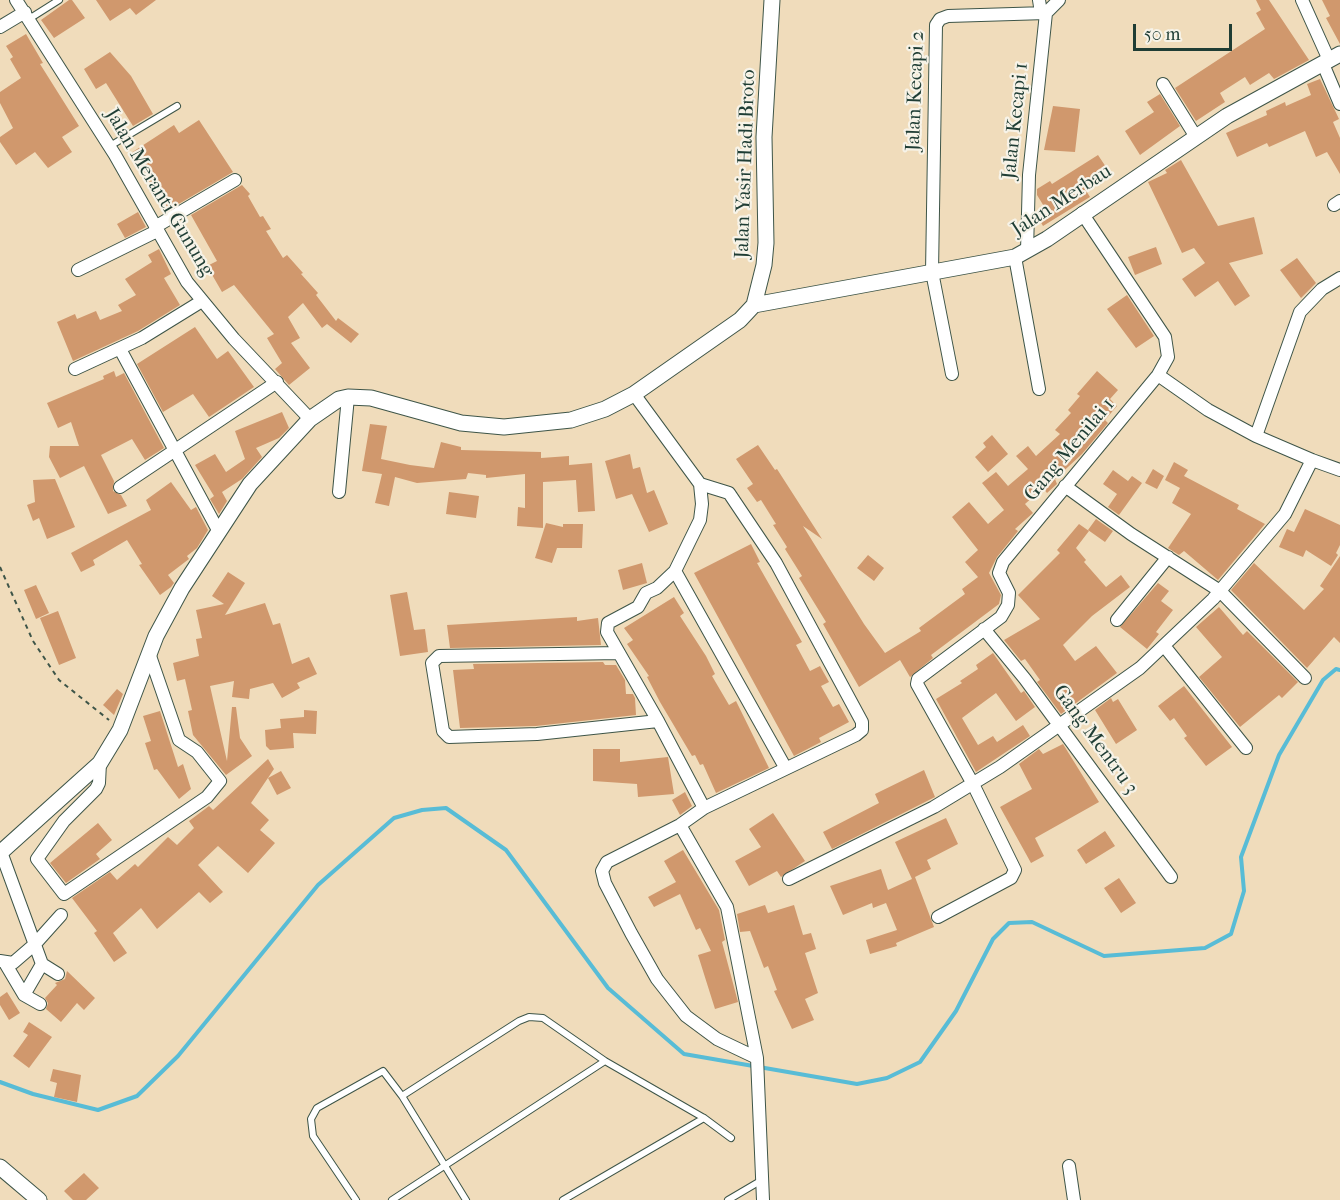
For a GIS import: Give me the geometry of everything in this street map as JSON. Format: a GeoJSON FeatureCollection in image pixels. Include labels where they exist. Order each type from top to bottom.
{"type":"FeatureCollection","features":[{"type":"Feature","properties":{"kind":"street","name":"Jalan Meranti Gunung"},"geometry":{"type":"LineString","coordinates":[[16,0],[109,146],[177,267],[202,301],[310,419]]}},
{"type":"Feature","properties":{"kind":"street","name":"Jalan Yasir Hadi Broto"},"geometry":{"type":"LineString","coordinates":[[754,305],[764,265],[766,243],[764,137],[772,0]]}},
{"type":"Feature","properties":{"kind":"street"},"geometry":{"type":"LineString","coordinates":[[1042,9],[1059,0]]}},
{"type":"Feature","properties":{"kind":"street"},"geometry":{"type":"LineString","coordinates":[[1302,0],[1331,59],[1340,104]]}},
{"type":"Feature","properties":{"kind":"street","name":"Jalan Kecapi 1"},"geometry":{"type":"LineString","coordinates":[[1038,389],[1021,254],[1042,9]]}},
{"type":"Feature","properties":{"kind":"street","name":"Jalan Kecapi 2"},"geometry":{"type":"LineString","coordinates":[[932,272],[936,25],[940,19],[948,16],[1042,9]]}},
{"type":"Feature","properties":{"kind":"street"},"geometry":{"type":"LineString","coordinates":[[0,27],[27,15]]}},
{"type":"Feature","properties":{"kind":"street","name":"Jalan Merbau"},"geometry":{"type":"LineString","coordinates":[[754,305],[1021,254],[1227,116],[1331,59]]}},
{"type":"Feature","properties":{"kind":"street"},"geometry":{"type":"LineString","coordinates":[[1163,84],[1196,137]]}},
{"type":"Feature","properties":{"kind":"street"},"geometry":{"type":"LineString","coordinates":[[78,270],[156,229],[235,180]]}},
{"type":"Feature","properties":{"kind":"street","name":"Gang Menilai 1"},"geometry":{"type":"LineString","coordinates":[[973,784],[920,690],[917,684],[918,679],[1000,616],[1008,605],[1009,593],[999,573],[1003,562],[1158,375],[1168,357],[1165,337],[1082,213]]}},
{"type":"Feature","properties":{"kind":"street"},"geometry":{"type":"LineString","coordinates":[[932,272],[952,374]]}},
{"type":"Feature","properties":{"kind":"street"},"geometry":{"type":"LineString","coordinates":[[1256,436],[1300,312],[1322,289],[1340,278]]}},
{"type":"Feature","properties":{"kind":"street"},"geometry":{"type":"LineString","coordinates":[[75,369],[120,349],[202,301]]}},
{"type":"Feature","properties":{"kind":"street"},"geometry":{"type":"LineString","coordinates":[[58,974],[42,964],[1,852],[100,763],[120,730],[167,613],[250,484],[310,419],[339,399],[348,397],[371,398],[461,423],[504,427],[571,420],[605,409],[634,394],[740,320],[754,305]]}},
{"type":"Feature","properties":{"kind":"street"},"geometry":{"type":"LineString","coordinates":[[120,349],[219,531]]}},
{"type":"Feature","properties":{"kind":"street"},"geometry":{"type":"LineString","coordinates":[[1158,375],[1208,410],[1256,436],[1340,470]]}},
{"type":"Feature","properties":{"kind":"street"},"geometry":{"type":"LineString","coordinates":[[120,487],[176,452],[277,382]]}},
{"type":"Feature","properties":{"kind":"street"},"geometry":{"type":"LineString","coordinates":[[634,394],[700,484],[702,504],[700,520],[675,571],[657,588],[646,593],[638,607],[608,623],[607,632],[704,808]]}},
{"type":"Feature","properties":{"kind":"street"},"geometry":{"type":"LineString","coordinates":[[339,492],[348,397]]}},
{"type":"Feature","properties":{"kind":"street"},"geometry":{"type":"LineString","coordinates":[[789,879],[903,823],[973,784],[1060,726],[1165,647],[1220,591],[1285,514],[1312,460]]}},
{"type":"Feature","properties":{"kind":"street"},"geometry":{"type":"LineString","coordinates":[[700,484],[729,493],[776,563],[862,722],[862,730],[856,735],[785,767],[704,808],[680,825],[607,862],[602,876],[657,979],[687,1016],[717,1039],[757,1061]]}},
{"type":"Feature","properties":{"kind":"street"},"geometry":{"type":"LineString","coordinates":[[1065,486],[1220,591],[1305,678]]}},
{"type":"Feature","properties":{"kind":"street"},"geometry":{"type":"LineString","coordinates":[[1117,620],[1168,557]]}},
{"type":"Feature","properties":{"kind":"street"},"geometry":{"type":"LineString","coordinates":[[675,571],[785,767]]}},
{"type":"Feature","properties":{"kind":"street","name":"Gang Mentru 3"},"geometry":{"type":"LineString","coordinates":[[984,628],[1060,726],[1171,877]]}},
{"type":"Feature","properties":{"kind":"street"},"geometry":{"type":"LineString","coordinates":[[1165,647],[1246,748]]}},
{"type":"Feature","properties":{"kind":"street"},"geometry":{"type":"LineString","coordinates":[[619,653],[439,656],[432,663],[442,731],[449,738],[537,734],[658,721]]}},
{"type":"Feature","properties":{"kind":"street"},"geometry":{"type":"LineString","coordinates":[[100,763],[99,783],[96,789],[64,821],[37,859],[64,894],[207,797],[220,781],[197,752],[179,740],[150,656]]}},
{"type":"Feature","properties":{"kind":"street"},"geometry":{"type":"LineString","coordinates":[[938,917],[1011,878],[1015,873],[973,784]]}},
{"type":"Feature","properties":{"kind":"street"},"geometry":{"type":"LineString","coordinates":[[680,825],[728,907],[757,1061],[763,1200]]}},
{"type":"Feature","properties":{"kind":"street"},"geometry":{"type":"LineString","coordinates":[[3,962],[13,963],[35,944],[61,915]]}},
{"type":"Feature","properties":{"kind":"street"},"geometry":{"type":"LineString","coordinates":[[3,962],[24,995],[40,1004]]}},
{"type":"Feature","properties":{"kind":"street"},"geometry":{"type":"LineString","coordinates":[[24,995],[42,964]]}},
{"type":"Feature","properties":{"kind":"street"},"geometry":{"type":"LineString","coordinates":[[1069,1166],[1074,1200]]}},
{"type":"Feature","properties":{"kind":"street"},"geometry":{"type":"LineString","coordinates":[[0,1167],[39,1200]]}},
{"type":"Feature","properties":{"kind":"lane"},"geometry":{"type":"LineString","coordinates":[[27,15],[59,0]]}},
{"type":"Feature","properties":{"kind":"lane"},"geometry":{"type":"LineString","coordinates":[[109,146],[177,106]]}},
{"type":"Feature","properties":{"kind":"lane"},"geometry":{"type":"LineString","coordinates":[[402,1096],[467,1053],[529,1017],[543,1018],[605,1061],[704,1118],[731,1138]]}},
{"type":"Feature","properties":{"kind":"lane"},"geometry":{"type":"LineString","coordinates":[[392,1200],[605,1061]]}},
{"type":"Feature","properties":{"kind":"lane"},"geometry":{"type":"LineString","coordinates":[[356,1200],[313,1136],[310,1125],[318,1108],[380,1072],[387,1073],[466,1200]]}},
{"type":"Feature","properties":{"kind":"lane"},"geometry":{"type":"LineString","coordinates":[[563,1200],[704,1118]]}},
{"type":"Feature","properties":{"kind":"lane"},"geometry":{"type":"LineString","coordinates":[[728,1200],[762,1180]]}},
{"type":"Feature","properties":{"kind":"path"},"geometry":{"type":"LineString","coordinates":[[0,567],[33,641],[59,680],[120,730]]}},
{"type":"Feature","properties":{"kind":"building"},"geometry":{"type":"Polygon","coordinates":[[[72,0],[85,18],[54,38],[41,20],[72,0]]]}},
{"type":"Feature","properties":{"kind":"building"},"geometry":{"type":"Polygon","coordinates":[[[96,0],[156,0],[136,15],[130,8],[110,21],[96,0]]]}},
{"type":"Feature","properties":{"kind":"building"},"geometry":{"type":"Polygon","coordinates":[[[1256,0],[1269,0],[1309,60],[1274,79],[1269,73],[1250,85],[1245,77],[1220,93],[1225,102],[1196,121],[1175,88],[1265,29],[1256,13],[1261,10],[1256,0]]]}},
{"type":"Feature","properties":{"kind":"building"},"geometry":{"type":"Polygon","coordinates":[[[1322,0],[1340,0],[1340,44],[1326,18],[1330,16],[1322,0]]]}},
{"type":"Feature","properties":{"kind":"building"},"geometry":{"type":"Polygon","coordinates":[[[26,34],[43,63],[40,64],[79,126],[62,137],[72,152],[48,168],[35,152],[16,165],[0,142],[0,137],[13,128],[0,103],[0,92],[21,78],[10,59],[13,57],[6,46],[26,34]]]}},
{"type":"Feature","properties":{"kind":"building"},"geometry":{"type":"Polygon","coordinates":[[[110,52],[131,76],[153,114],[133,126],[106,83],[96,89],[84,69],[110,52]]]}},
{"type":"Feature","properties":{"kind":"building"},"geometry":{"type":"Polygon","coordinates":[[[1320,79],[1339,119],[1333,122],[1340,138],[1340,174],[1327,152],[1316,157],[1305,131],[1269,147],[1267,143],[1237,157],[1226,133],[1267,115],[1266,111],[1285,102],[1286,106],[1311,95],[1307,84],[1320,79]]]}},
{"type":"Feature","properties":{"kind":"building"},"geometry":{"type":"Polygon","coordinates":[[[1160,94],[1180,126],[1140,155],[1125,131],[1154,112],[1147,102],[1160,94]]]}},
{"type":"Feature","properties":{"kind":"building"},"geometry":{"type":"Polygon","coordinates":[[[1053,106],[1080,109],[1075,152],[1044,150],[1053,106]]]}},
{"type":"Feature","properties":{"kind":"building"},"geometry":{"type":"Polygon","coordinates":[[[199,120],[233,172],[165,212],[131,153],[174,125],[179,133],[199,120]]]}},
{"type":"Feature","properties":{"kind":"building"},"geometry":{"type":"Polygon","coordinates":[[[1098,155],[1110,173],[1085,189],[1090,197],[1043,226],[1036,214],[1045,208],[1037,195],[1037,189],[1050,181],[1052,184],[1098,155]]]}},
{"type":"Feature","properties":{"kind":"building"},"geometry":{"type":"Polygon","coordinates":[[[1181,160],[1218,226],[1254,217],[1263,254],[1229,263],[1250,296],[1235,306],[1218,281],[1195,297],[1182,279],[1205,263],[1194,248],[1182,253],[1148,182],[1167,173],[1165,170],[1181,160]]]}},
{"type":"Feature","properties":{"kind":"building"},"geometry":{"type":"Polygon","coordinates":[[[242,185],[250,194],[248,196],[260,217],[263,216],[271,229],[266,231],[283,258],[287,255],[303,273],[301,274],[318,293],[316,295],[336,321],[338,318],[359,334],[351,343],[327,324],[322,328],[303,303],[288,317],[300,338],[291,343],[310,368],[289,385],[275,369],[282,363],[267,338],[274,334],[234,285],[222,292],[207,266],[217,261],[191,215],[242,185]]]}},
{"type":"Feature","properties":{"kind":"building"},"geometry":{"type":"Polygon","coordinates":[[[138,212],[146,227],[125,238],[117,224],[138,212]]]}},
{"type":"Feature","properties":{"kind":"building"},"geometry":{"type":"Polygon","coordinates":[[[1156,247],[1162,264],[1135,275],[1128,257],[1156,247]]]}},
{"type":"Feature","properties":{"kind":"building"},"geometry":{"type":"Polygon","coordinates":[[[159,249],[171,274],[164,278],[180,305],[138,331],[73,361],[57,322],[75,314],[77,319],[96,311],[100,320],[122,311],[118,305],[136,295],[125,279],[152,262],[148,255],[159,249]]]}},
{"type":"Feature","properties":{"kind":"building"},"geometry":{"type":"Polygon","coordinates":[[[1297,258],[1316,283],[1301,298],[1280,270],[1297,258]]]}},
{"type":"Feature","properties":{"kind":"building"},"geometry":{"type":"Polygon","coordinates":[[[1127,295],[1154,336],[1136,348],[1107,309],[1127,295]]]}},
{"type":"Feature","properties":{"kind":"building"},"geometry":{"type":"Polygon","coordinates":[[[195,327],[217,359],[228,351],[254,387],[209,417],[193,394],[163,412],[137,364],[195,327]]]}},
{"type":"Feature","properties":{"kind":"building"},"geometry":{"type":"Polygon","coordinates":[[[114,371],[116,377],[124,373],[164,448],[145,460],[132,439],[101,455],[114,481],[113,491],[121,495],[127,506],[108,514],[84,466],[60,478],[49,457],[50,446],[79,446],[71,422],[58,428],[47,403],[104,379],[103,376],[114,371]]]}},
{"type":"Feature","properties":{"kind":"building"},"geometry":{"type":"Polygon","coordinates":[[[1097,371],[1118,390],[1110,399],[1117,406],[1105,420],[1108,423],[1082,454],[1055,479],[1057,484],[1047,493],[1043,488],[1025,504],[1033,513],[1015,529],[1018,531],[997,557],[989,573],[1001,595],[999,604],[931,655],[933,658],[910,677],[900,660],[859,687],[823,624],[826,622],[799,578],[802,576],[773,525],[776,524],[761,500],[757,502],[747,488],[753,484],[736,459],[758,445],[775,470],[777,469],[822,539],[803,526],[864,624],[885,653],[921,631],[919,628],[965,594],[962,589],[978,577],[965,562],[978,550],[952,517],[969,502],[988,524],[1004,510],[982,483],[996,472],[1008,486],[1028,469],[1016,456],[1028,446],[1036,456],[1060,434],[1055,430],[1071,413],[1068,410],[1080,396],[1077,394],[1097,371]]]}},
{"type":"Feature","properties":{"kind":"building"},"geometry":{"type":"Polygon","coordinates":[[[282,412],[289,428],[279,438],[256,448],[262,457],[242,479],[222,492],[227,501],[219,514],[210,499],[214,496],[195,465],[215,454],[226,472],[245,459],[235,431],[282,412]]]}},
{"type":"Feature","properties":{"kind":"building"},"geometry":{"type":"Polygon","coordinates":[[[370,424],[387,426],[381,459],[410,465],[434,468],[441,442],[461,447],[461,450],[541,452],[541,458],[569,456],[569,465],[592,463],[595,511],[578,512],[576,480],[543,482],[543,528],[517,526],[518,507],[525,508],[525,474],[486,478],[486,475],[468,473],[466,479],[417,483],[395,477],[389,506],[375,503],[382,474],[362,471],[370,424]]]}},
{"type":"Feature","properties":{"kind":"building"},"geometry":{"type":"Polygon","coordinates":[[[992,435],[1008,454],[988,472],[975,457],[986,447],[983,443],[992,435]]]}},
{"type":"Feature","properties":{"kind":"building"},"geometry":{"type":"Polygon","coordinates":[[[630,454],[633,469],[640,467],[647,493],[654,490],[668,524],[649,532],[632,494],[616,499],[605,461],[630,454]]]}},
{"type":"Feature","properties":{"kind":"building"},"geometry":{"type":"Polygon","coordinates":[[[1174,462],[1188,470],[1184,476],[1239,505],[1237,509],[1265,524],[1218,580],[1184,551],[1179,555],[1168,548],[1191,514],[1172,503],[1180,488],[1165,480],[1174,462]]]}},
{"type":"Feature","properties":{"kind":"building"},"geometry":{"type":"Polygon","coordinates":[[[1153,469],[1164,476],[1157,489],[1145,483],[1153,469]]]}},
{"type":"Feature","properties":{"kind":"building"},"geometry":{"type":"Polygon","coordinates":[[[1113,470],[1128,481],[1132,476],[1142,483],[1119,515],[1108,507],[1117,494],[1103,484],[1113,470]]]}},
{"type":"Feature","properties":{"kind":"building"},"geometry":{"type":"Polygon","coordinates":[[[55,479],[75,527],[47,539],[39,518],[33,521],[27,505],[35,502],[33,480],[55,479]]]}},
{"type":"Feature","properties":{"kind":"building"},"geometry":{"type":"Polygon","coordinates":[[[171,482],[191,510],[196,507],[208,530],[197,548],[187,556],[189,559],[168,575],[174,583],[171,587],[160,595],[139,565],[142,564],[127,540],[93,560],[95,565],[81,572],[71,553],[151,510],[146,500],[171,482]]]}},
{"type":"Feature","properties":{"kind":"building"},"geometry":{"type":"Polygon","coordinates":[[[449,492],[479,496],[476,518],[446,514],[449,492]]]}},
{"type":"Feature","properties":{"kind":"building"},"geometry":{"type":"Polygon","coordinates":[[[1305,509],[1340,525],[1340,545],[1336,553],[1338,555],[1331,566],[1306,550],[1303,557],[1279,547],[1287,529],[1294,532],[1305,509]]]}},
{"type":"Feature","properties":{"kind":"building"},"geometry":{"type":"Polygon","coordinates":[[[1096,519],[1113,531],[1105,542],[1088,530],[1096,519]]]}},
{"type":"Feature","properties":{"kind":"building"},"geometry":{"type":"Polygon","coordinates":[[[546,523],[563,527],[563,524],[583,524],[582,548],[557,548],[552,563],[535,558],[546,523]]]}},
{"type":"Feature","properties":{"kind":"building"},"geometry":{"type":"Polygon","coordinates":[[[1079,524],[1089,531],[1076,548],[1086,560],[1084,562],[1106,587],[1121,575],[1130,587],[1092,616],[1063,645],[1075,661],[1096,646],[1117,673],[1061,714],[1037,682],[1040,680],[1025,659],[1021,661],[1004,640],[1040,619],[1018,595],[1060,553],[1057,550],[1079,524]]]}},
{"type":"Feature","properties":{"kind":"building"},"geometry":{"type":"Polygon","coordinates":[[[751,544],[760,562],[757,563],[802,642],[796,645],[810,671],[820,666],[829,682],[821,686],[833,707],[839,704],[849,722],[819,738],[821,742],[794,756],[694,573],[751,544]]]}},
{"type":"Feature","properties":{"kind":"building"},"geometry":{"type":"Polygon","coordinates":[[[868,555],[884,568],[874,581],[857,568],[868,555]]]}},
{"type":"Feature","properties":{"kind":"building"},"geometry":{"type":"Polygon","coordinates":[[[1340,556],[1340,643],[1334,637],[1307,668],[1231,590],[1254,563],[1304,610],[1324,589],[1320,586],[1340,556]]]}},
{"type":"Feature","properties":{"kind":"building"},"geometry":{"type":"Polygon","coordinates":[[[642,563],[647,583],[623,590],[618,570],[642,563]]]}},
{"type":"Feature","properties":{"kind":"building"},"geometry":{"type":"Polygon","coordinates":[[[228,572],[245,583],[225,615],[265,603],[273,625],[280,623],[292,664],[309,657],[317,674],[297,683],[300,688],[282,698],[273,683],[250,689],[249,699],[232,697],[234,681],[210,686],[227,761],[232,707],[236,707],[240,738],[252,756],[226,775],[193,735],[188,711],[192,710],[185,679],[177,681],[173,663],[199,656],[196,639],[202,638],[196,610],[224,604],[212,596],[228,572]]]}},
{"type":"Feature","properties":{"kind":"building"},"geometry":{"type":"Polygon","coordinates":[[[1158,583],[1169,591],[1161,601],[1173,610],[1156,632],[1159,634],[1147,649],[1120,627],[1158,583]]]}},
{"type":"Feature","properties":{"kind":"building"},"geometry":{"type":"Polygon","coordinates":[[[36,585],[49,613],[36,619],[24,590],[36,585]]]}},
{"type":"Feature","properties":{"kind":"building"},"geometry":{"type":"Polygon","coordinates":[[[407,592],[414,630],[425,629],[428,652],[400,656],[390,595],[407,592]]]}},
{"type":"Feature","properties":{"kind":"building"},"geometry":{"type":"Polygon","coordinates":[[[674,597],[684,613],[680,616],[715,674],[712,676],[729,705],[736,701],[769,768],[716,793],[703,764],[700,765],[695,755],[692,756],[660,702],[647,677],[649,676],[627,644],[633,640],[624,628],[674,597]]]}},
{"type":"Feature","properties":{"kind":"building"},"geometry":{"type":"Polygon","coordinates":[[[1219,607],[1243,635],[1247,631],[1298,682],[1282,698],[1279,695],[1240,727],[1199,677],[1222,657],[1196,627],[1219,607]]]}},
{"type":"Feature","properties":{"kind":"building"},"geometry":{"type":"Polygon","coordinates":[[[58,611],[76,658],[59,665],[40,618],[58,611]]]}},
{"type":"Feature","properties":{"kind":"building"},"geometry":{"type":"Polygon","coordinates":[[[577,617],[577,621],[598,618],[601,645],[450,648],[447,625],[577,617]]]}},
{"type":"Feature","properties":{"kind":"building"},"geometry":{"type":"Polygon","coordinates":[[[993,653],[1021,693],[1024,691],[1035,707],[1016,721],[996,693],[962,718],[978,745],[993,736],[997,742],[1023,725],[1030,736],[976,772],[936,699],[962,683],[960,681],[978,669],[976,665],[993,653]]]}},
{"type":"Feature","properties":{"kind":"building"},"geometry":{"type":"Polygon","coordinates":[[[603,662],[605,665],[616,665],[625,680],[626,694],[633,694],[635,698],[636,715],[536,726],[460,728],[453,670],[474,669],[473,664],[603,662]]]}},
{"type":"Feature","properties":{"kind":"building"},"geometry":{"type":"Polygon","coordinates":[[[1184,686],[1232,747],[1206,766],[1184,738],[1187,736],[1174,718],[1170,721],[1158,706],[1184,686]]]}},
{"type":"Feature","properties":{"kind":"building"},"geometry":{"type":"Polygon","coordinates":[[[117,689],[123,694],[114,715],[103,705],[117,689]]]}},
{"type":"Feature","properties":{"kind":"building"},"geometry":{"type":"Polygon","coordinates":[[[1111,698],[1113,702],[1118,699],[1137,730],[1116,744],[1095,710],[1111,698]]]}},
{"type":"Feature","properties":{"kind":"building"},"geometry":{"type":"Polygon","coordinates":[[[304,710],[317,711],[316,734],[293,733],[294,748],[270,750],[266,746],[265,730],[281,728],[280,719],[304,717],[304,710]]]}},
{"type":"Feature","properties":{"kind":"building"},"geometry":{"type":"Polygon","coordinates":[[[160,711],[178,767],[183,764],[191,789],[179,799],[157,769],[154,770],[145,743],[151,741],[143,716],[160,711]]]}},
{"type":"Feature","properties":{"kind":"building"},"geometry":{"type":"Polygon","coordinates":[[[1063,744],[1099,802],[1035,838],[1044,856],[1031,863],[1000,807],[1032,789],[1019,764],[1039,749],[1043,754],[1063,744]]]}},
{"type":"Feature","properties":{"kind":"building"},"geometry":{"type":"Polygon","coordinates":[[[593,749],[620,749],[620,762],[668,757],[674,794],[638,797],[637,784],[593,781],[593,749]]]}},
{"type":"Feature","properties":{"kind":"building"},"geometry":{"type":"Polygon","coordinates":[[[268,759],[274,769],[251,803],[269,820],[260,830],[275,843],[248,873],[218,846],[198,865],[223,892],[210,903],[199,892],[157,929],[141,908],[113,933],[127,953],[114,962],[94,933],[97,931],[72,898],[110,872],[117,880],[135,864],[138,867],[168,837],[177,845],[194,828],[189,821],[209,806],[213,810],[268,759]]]}},
{"type":"Feature","properties":{"kind":"building"},"geometry":{"type":"Polygon","coordinates":[[[924,770],[935,797],[832,849],[823,832],[879,803],[875,794],[924,770]]]}},
{"type":"Feature","properties":{"kind":"building"},"geometry":{"type":"Polygon","coordinates":[[[281,771],[291,788],[277,795],[268,778],[281,771]]]}},
{"type":"Feature","properties":{"kind":"building"},"geometry":{"type":"Polygon","coordinates":[[[685,792],[692,806],[680,815],[672,800],[685,792]]]}},
{"type":"Feature","properties":{"kind":"building"},"geometry":{"type":"Polygon","coordinates":[[[773,813],[805,861],[781,877],[777,871],[749,886],[735,861],[761,847],[749,829],[773,813]]]}},
{"type":"Feature","properties":{"kind":"building"},"geometry":{"type":"Polygon","coordinates":[[[946,818],[958,844],[927,860],[931,869],[915,877],[934,927],[896,943],[897,946],[870,954],[866,940],[897,930],[886,903],[873,908],[872,903],[843,915],[830,886],[881,869],[888,890],[912,879],[895,842],[946,818]]]}},
{"type":"Feature","properties":{"kind":"building"},"geometry":{"type":"Polygon","coordinates":[[[98,823],[112,840],[96,854],[100,859],[66,883],[50,863],[98,823]]]}},
{"type":"Feature","properties":{"kind":"building"},"geometry":{"type":"Polygon","coordinates":[[[1105,831],[1115,846],[1086,864],[1077,850],[1105,831]]]}},
{"type":"Feature","properties":{"kind":"building"},"geometry":{"type":"Polygon","coordinates":[[[683,850],[719,910],[725,940],[722,942],[738,1002],[715,1009],[698,955],[711,951],[700,928],[696,930],[680,894],[654,907],[648,897],[676,882],[664,861],[683,850]]]}},
{"type":"Feature","properties":{"kind":"building"},"geometry":{"type":"Polygon","coordinates":[[[1119,878],[1136,903],[1121,913],[1104,888],[1119,878]]]}},
{"type":"Feature","properties":{"kind":"building"},"geometry":{"type":"Polygon","coordinates":[[[765,905],[768,913],[794,905],[803,935],[811,933],[816,949],[805,953],[818,993],[805,999],[814,1020],[792,1029],[774,991],[777,990],[768,966],[764,968],[750,931],[740,932],[737,914],[765,905]]]}},
{"type":"Feature","properties":{"kind":"building"},"geometry":{"type":"Polygon","coordinates":[[[67,971],[95,998],[84,1010],[77,1003],[61,1022],[46,1009],[48,1003],[45,998],[57,985],[55,983],[65,979],[67,971]]]}},
{"type":"Feature","properties":{"kind":"building"},"geometry":{"type":"Polygon","coordinates":[[[7,992],[20,1013],[9,1020],[0,1005],[0,997],[7,992]]]}},
{"type":"Feature","properties":{"kind":"building"},"geometry":{"type":"Polygon","coordinates":[[[29,1022],[52,1037],[29,1068],[13,1056],[28,1035],[23,1032],[29,1022]]]}},
{"type":"Feature","properties":{"kind":"building"},"geometry":{"type":"Polygon","coordinates":[[[53,1069],[81,1075],[77,1102],[54,1097],[57,1083],[50,1081],[53,1069]]]}},
{"type":"Feature","properties":{"kind":"building"},"geometry":{"type":"Polygon","coordinates":[[[84,1173],[99,1188],[86,1200],[73,1200],[64,1191],[84,1173]]]}},
{"type":"Feature","properties":{"kind":"waterway"},"geometry":{"type":"LineString","coordinates":[[0,1082],[33,1094],[98,1110],[137,1096],[178,1056],[318,885],[394,818],[422,810],[446,808],[506,850],[608,988],[684,1054],[857,1084],[887,1078],[920,1062],[956,1011],[993,939],[1009,923],[1032,922],[1104,956],[1205,948],[1231,934],[1244,891],[1241,857],[1279,755],[1323,680],[1336,669],[1340,670]]}}]}
